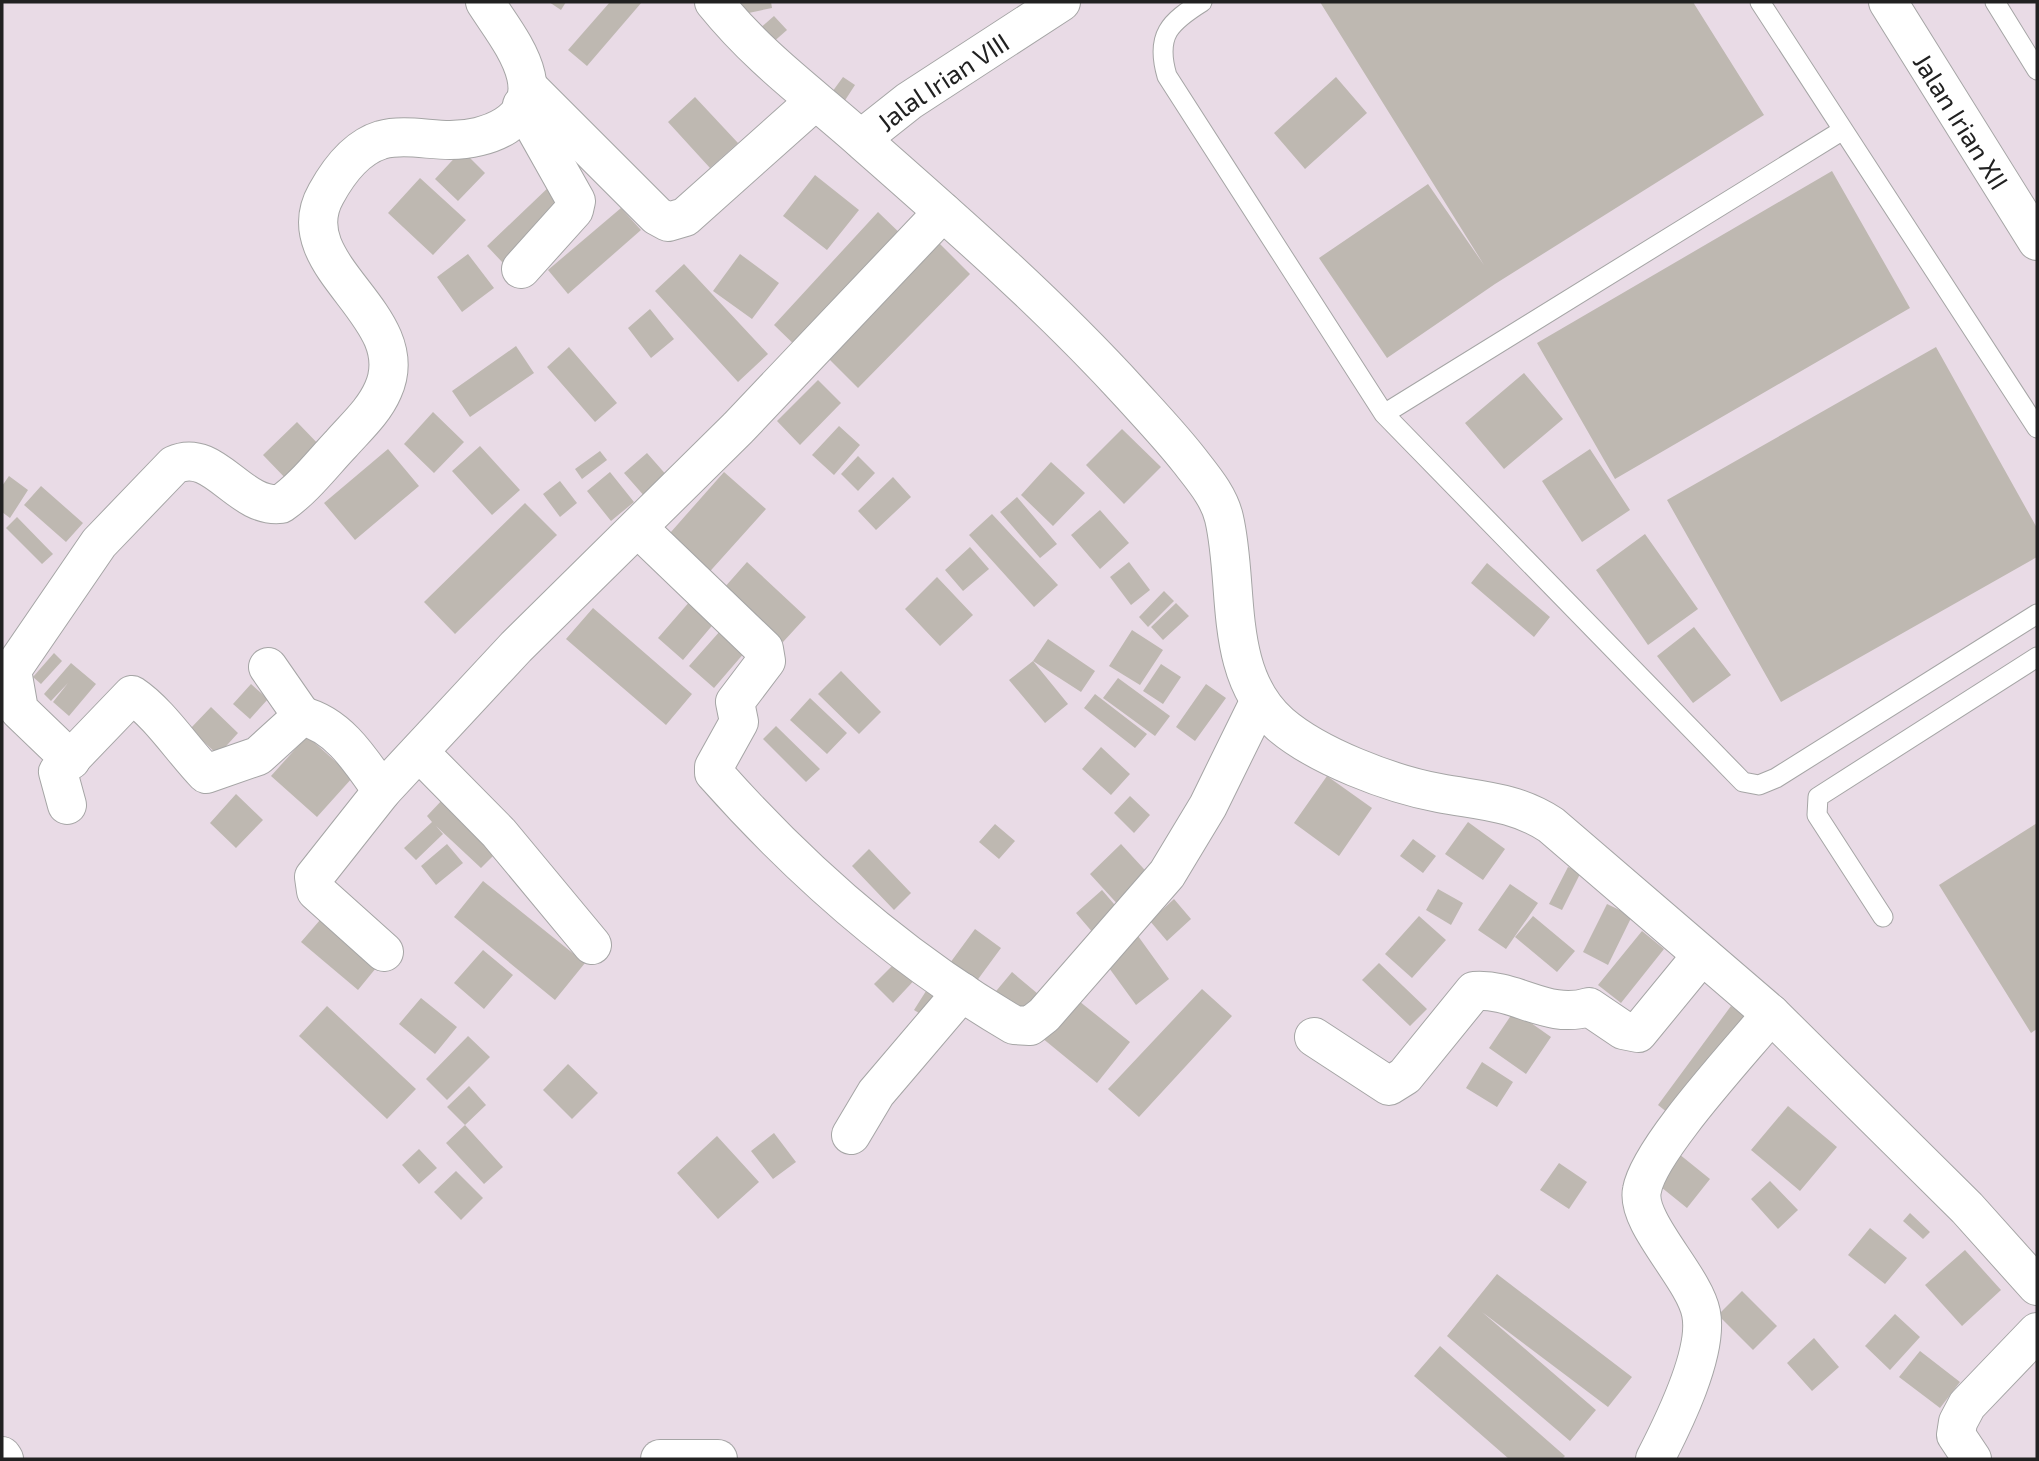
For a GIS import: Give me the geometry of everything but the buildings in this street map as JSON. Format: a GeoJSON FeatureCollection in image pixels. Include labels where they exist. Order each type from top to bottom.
{"type":"FeatureCollection","features":[{"type":"Feature","properties":{"kind":"street"},"geometry":{"type":"LineString","coordinates":[[485,2],[520,61],[525,96],[576,201],[574,210],[521,269]]}},
{"type":"Feature","properties":{"kind":"street"},"geometry":{"type":"LineString","coordinates":[[714,2],[765,60],[1006,265],[1085,344],[1165,431],[1207,484],[1224,519],[1233,609],[1246,669],[1259,702],[1308,745],[1335,758],[1434,792],[1514,805],[1551,825],[1771,1014],[1958,1199],[2037,1286]]}},
{"type":"Feature","properties":{"kind":"street","name":"Jalal Irian VIII"},"geometry":{"type":"LineString","coordinates":[[861,139],[909,101],[1061,2]]}},
{"type":"Feature","properties":{"kind":"street","name":"Jalan Irian XII"},"geometry":{"type":"LineString","coordinates":[[1888,2],[2037,241]]}},
{"type":"Feature","properties":{"kind":"street"},"geometry":{"type":"LineString","coordinates":[[525,96],[657,216],[668,222],[685,217],[815,101]]}},
{"type":"Feature","properties":{"kind":"street"},"geometry":{"type":"LineString","coordinates":[[71,760],[19,710],[12,670],[99,543],[174,466],[182,462],[202,464],[262,504],[281,504],[365,418],[383,390],[389,361],[383,332],[332,265],[321,240],[320,218],[324,198],[344,167],[361,150],[381,140],[470,140],[490,136],[514,119],[525,96]]}},
{"type":"Feature","properties":{"kind":"street"},"geometry":{"type":"LineString","coordinates":[[384,952],[323,899],[313,883],[325,860],[382,790],[516,647],[639,529],[943,212]]}},
{"type":"Feature","properties":{"kind":"street"},"geometry":{"type":"LineString","coordinates":[[639,529],[764,649],[766,655],[766,661],[735,702],[739,722],[713,767],[714,773],[806,868],[858,914],[962,992],[1014,1025],[1030,1026],[1044,1015],[1167,874],[1208,806],[1259,702]]}},
{"type":"Feature","properties":{"kind":"street"},"geometry":{"type":"LineString","coordinates":[[268,667],[302,716],[318,720],[336,734],[382,790]]}},
{"type":"Feature","properties":{"kind":"street"},"geometry":{"type":"LineString","coordinates":[[67,806],[58,772],[132,695],[151,708],[172,738],[205,774],[258,756],[302,716]]}},
{"type":"Feature","properties":{"kind":"street"},"geometry":{"type":"LineString","coordinates":[[419,752],[499,833],[592,945]]}},
{"type":"Feature","properties":{"kind":"street"},"geometry":{"type":"LineString","coordinates":[[1314,1037],[1388,1086],[1405,1076],[1474,990],[1490,989],[1570,1013],[1589,1007],[1623,1030],[1637,1033],[1702,955]]}},
{"type":"Feature","properties":{"kind":"street"},"geometry":{"type":"LineString","coordinates":[[851,1135],[876,1093],[962,992]]}},
{"type":"Feature","properties":{"kind":"street"},"geometry":{"type":"LineString","coordinates":[[1655,1459],[1688,1385],[1701,1331],[1702,1314],[1694,1293],[1645,1214],[1641,1193],[1659,1152],[1771,1014]]}},
{"type":"Feature","properties":{"kind":"street"},"geometry":{"type":"LineString","coordinates":[[1972,1459],[1955,1435],[1962,1414],[2037,1332]]}},
{"type":"Feature","properties":{"kind":"street"},"geometry":{"type":"LineString","coordinates":[[660,1459],[718,1459]]}},
{"type":"Feature","properties":{"kind":"lane"},"geometry":{"type":"LineString","coordinates":[[1202,2],[1180,16],[1166,33],[1161,57],[1167,76],[1384,414],[1744,782],[1759,785],[1776,778],[2037,614]]}},
{"type":"Feature","properties":{"kind":"lane"},"geometry":{"type":"LineString","coordinates":[[1760,2],[2037,428]]}},
{"type":"Feature","properties":{"kind":"lane"},"geometry":{"type":"LineString","coordinates":[[1995,2],[2037,69]]}},
{"type":"Feature","properties":{"kind":"lane"},"geometry":{"type":"LineString","coordinates":[[1384,414],[1843,130]]}},
{"type":"Feature","properties":{"kind":"lane"},"geometry":{"type":"LineString","coordinates":[[1883,917],[1816,815],[1818,797],[2037,657]]}},
{"type":"Feature","properties":{"kind":"shaded area"},"geometry":{"type":"Polygon","coordinates":[[[2,2],[2037,2],[2037,1459],[2,1459],[2,2]]]}}]}
